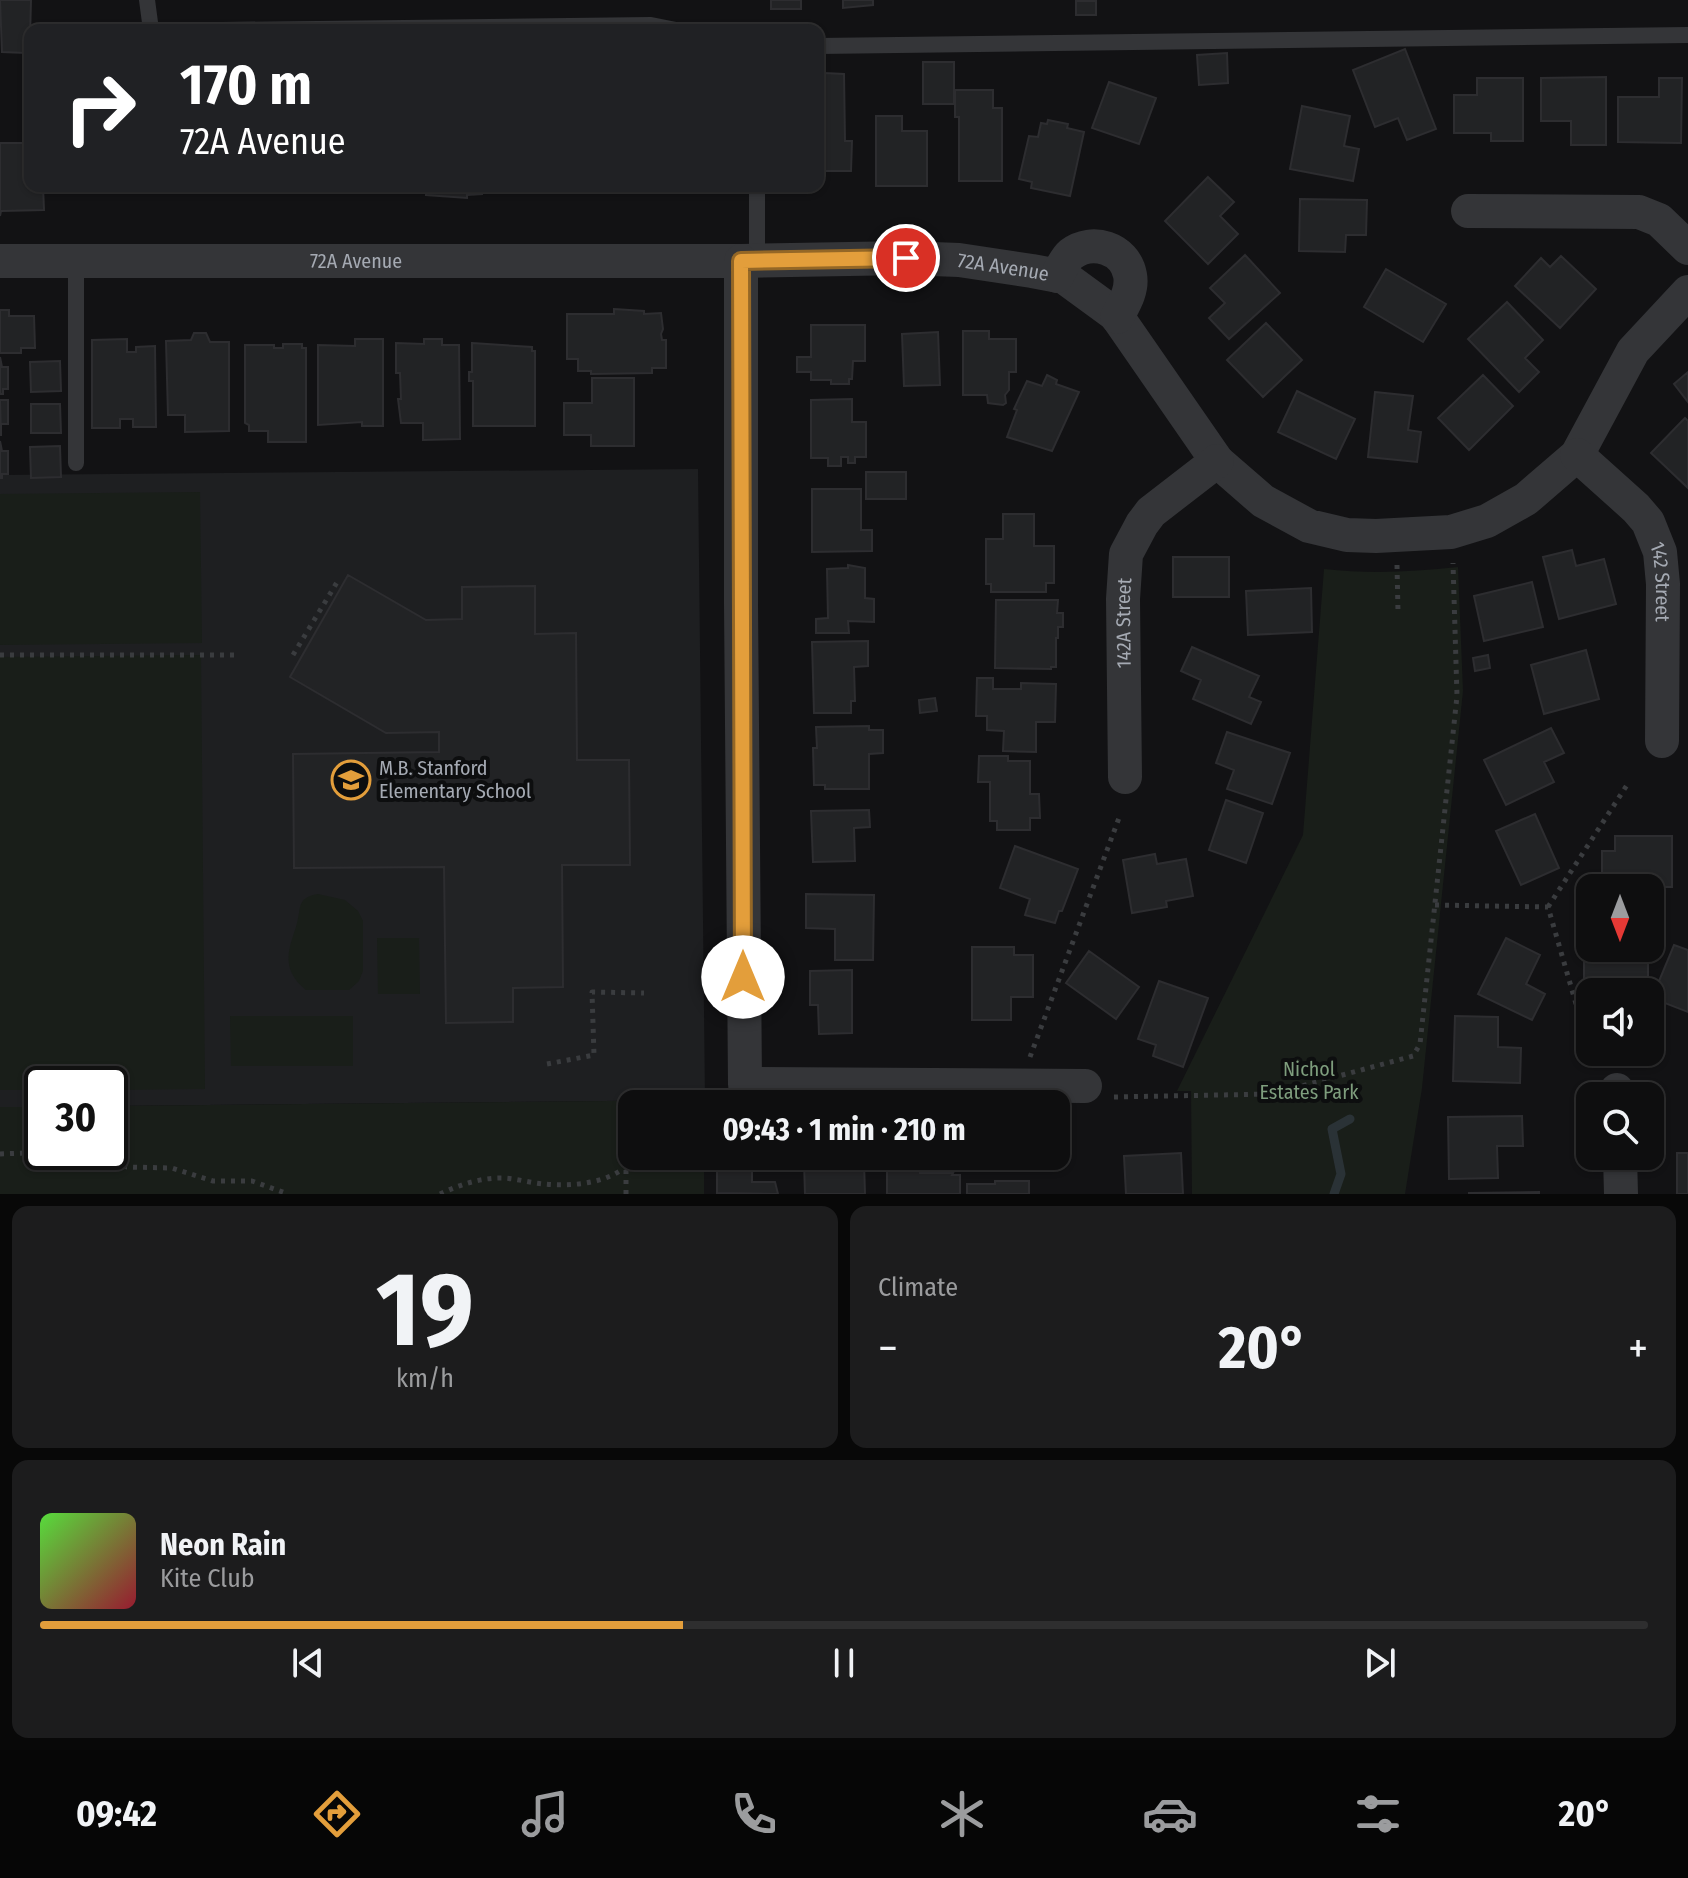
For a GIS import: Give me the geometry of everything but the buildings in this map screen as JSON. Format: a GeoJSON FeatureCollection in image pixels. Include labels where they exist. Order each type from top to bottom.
{"type":"FeatureCollection","features":[{"type":"Feature","properties":{"kind":"street"},"geometry":{"type":"LineString","coordinates":[[1468,211],[1639,212],[1659,220],[1688,248]]}},
{"type":"Feature","properties":{"kind":"street"},"geometry":{"type":"LineString","coordinates":[[1057,276],[1071,254],[1092,245],[1103,246],[1121,257],[1130,275],[1128,297],[1117,317]]}},
{"type":"Feature","properties":{"kind":"street","name":"72A Avenue"},"geometry":{"type":"LineString","coordinates":[[0,261],[749,261],[906,258],[959,260],[1057,276],[1081,289],[1117,317],[1217,461],[1263,501],[1309,526],[1347,535],[1402,536],[1451,532],[1497,517],[1526,499],[1577,455],[1633,351],[1688,292]]}},
{"type":"Feature","properties":{"kind":"street"},"geometry":{"type":"LineString","coordinates":[[749,261],[741,604],[745,1084],[1099,1091]]}},
{"type":"Feature","properties":{"kind":"street","name":"142 Street"},"geometry":{"type":"LineString","coordinates":[[1577,455],[1648,522],[1660,552],[1663,584],[1662,741]]}},
{"type":"Feature","properties":{"kind":"street","name":"142A Street"},"geometry":{"type":"LineString","coordinates":[[1125,777],[1123,584],[1126,554],[1151,512],[1217,461]]}},
{"type":"Feature","properties":{"kind":"street"},"geometry":{"type":"LineString","coordinates":[[1620,1170],[1621,1194]]}},
{"type":"Feature","properties":{"kind":"lane"},"geometry":{"type":"LineString","coordinates":[[147,0],[150,24]]}},
{"type":"Feature","properties":{"kind":"lane"},"geometry":{"type":"LineString","coordinates":[[824,46],[1688,35]]}},
{"type":"Feature","properties":{"kind":"lane"},"geometry":{"type":"LineString","coordinates":[[749,261],[756,192]]}},
{"type":"Feature","properties":{"kind":"lane"},"geometry":{"type":"LineString","coordinates":[[76,261],[76,463]]}},
{"type":"Feature","properties":{"kind":"path"},"geometry":{"type":"LineString","coordinates":[[1099,1091],[1272,1094],[1413,1056],[1420,1044],[1457,696],[1452,554]]}},
{"type":"Feature","properties":{"kind":"path"},"geometry":{"type":"LineString","coordinates":[[1397,558],[1398,612]]}},
{"type":"Feature","properties":{"kind":"path"},"geometry":{"type":"LineString","coordinates":[[293,655],[339,579]]}},
{"type":"Feature","properties":{"kind":"path"},"geometry":{"type":"LineString","coordinates":[[0,655],[236,655]]}},
{"type":"Feature","properties":{"kind":"path"},"geometry":{"type":"LineString","coordinates":[[1576,1004],[1548,907],[1627,785]]}},
{"type":"Feature","properties":{"kind":"path"},"geometry":{"type":"LineString","coordinates":[[1025,1070],[1119,818]]}},
{"type":"Feature","properties":{"kind":"path"},"geometry":{"type":"LineString","coordinates":[[1435,905],[1548,907]]}},
{"type":"Feature","properties":{"kind":"path"},"geometry":{"type":"LineString","coordinates":[[547,1064],[594,1055],[592,992],[644,993]]}},
{"type":"Feature","properties":{"kind":"path"},"geometry":{"type":"LineString","coordinates":[[0,1154],[24,1153],[49,1167],[83,1164],[101,1157],[127,1167],[172,1168],[213,1181],[252,1181],[288,1194]]}},
{"type":"Feature","properties":{"kind":"path"},"geometry":{"type":"LineString","coordinates":[[440,1194],[460,1184],[501,1178],[544,1184],[584,1184],[626,1170],[626,1194]]}},
{"type":"Feature","properties":{"kind":"shaded area","name":"M.B. Stanford Elementary School"},"geometry":{"type":"Polygon","coordinates":[[[698,469],[705,1090],[618,1090],[618,1101],[128,1106],[128,1066],[24,1066],[24,1107],[0,1107],[0,475],[698,469]]]}},
{"type":"Feature","properties":{"kind":"green space"},"geometry":{"type":"Polygon","coordinates":[[[200,492],[202,643],[0,645],[0,494],[200,492]]]}},
{"type":"Feature","properties":{"kind":"green space","name":"Nichol Estates Park"},"geometry":{"type":"Polygon","coordinates":[[[1458,567],[1463,691],[1422,1088],[1405,1194],[1192,1194],[1191,1091],[1177,1091],[1303,835],[1324,569],[1391,572],[1458,567]]]}},
{"type":"Feature","properties":{"kind":"green space"},"geometry":{"type":"Polygon","coordinates":[[[201,655],[205,1089],[128,1090],[128,1066],[24,1066],[24,1090],[0,1090],[0,657],[201,655]]]}},
{"type":"Feature","properties":{"kind":"green space"},"geometry":{"type":"Polygon","coordinates":[[[318,894],[345,900],[358,911],[363,921],[363,971],[359,981],[349,990],[306,990],[290,968],[290,945],[301,905],[306,898],[318,894]]]}},
{"type":"Feature","properties":{"kind":"green space"},"geometry":{"type":"Polygon","coordinates":[[[377,938],[419,938],[420,994],[378,994],[377,938]]]}},
{"type":"Feature","properties":{"kind":"green space"},"geometry":{"type":"Polygon","coordinates":[[[230,1016],[353,1016],[353,1066],[231,1066],[230,1016]]]}},
{"type":"Feature","properties":{"kind":"green space"},"geometry":{"type":"Polygon","coordinates":[[[618,1101],[618,1170],[704,1170],[704,1194],[0,1194],[0,1107],[24,1107],[24,1170],[128,1170],[128,1106],[618,1101]]]}},
{"type":"Feature","properties":{"kind":"waterway"},"geometry":{"type":"LineString","coordinates":[[1334,1194],[1341,1174],[1332,1129],[1350,1119]]}},
{"type":"Feature","properties":{"kind":"place","name":"M.B. Stanford Elementary School"},"geometry":{"type":"Point","coordinates":[351,780]}},
{"type":"Feature","properties":{"kind":"route"},"geometry":{"type":"LineString","coordinates":[[743,977],[741,261],[906,258]]}}]}
